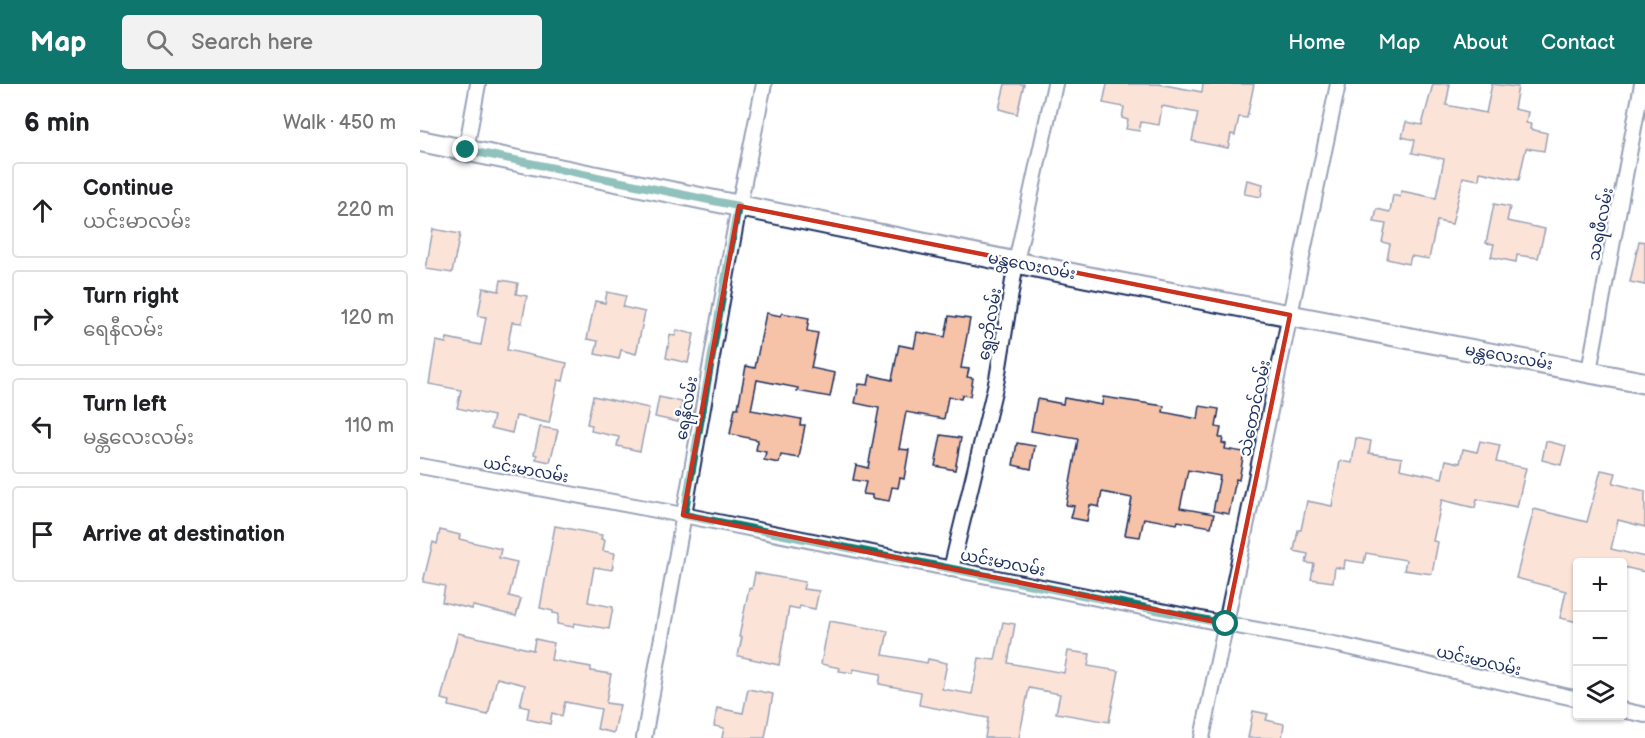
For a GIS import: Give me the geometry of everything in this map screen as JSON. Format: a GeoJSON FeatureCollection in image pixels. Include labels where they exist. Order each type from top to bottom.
{"type":"FeatureCollection","features":[{"type":"Feature","properties":{"kind":"main road","name":"မန္တလေးလမ်း"},"geometry":{"type":"LineString","coordinates":[[420,141],[1016,262],[1645,383]]}},
{"type":"Feature","properties":{"kind":"street"},"geometry":{"type":"LineString","coordinates":[[466,150],[478,84]]}},
{"type":"Feature","properties":{"kind":"street","name":"ရေနီလမ်း"},"geometry":{"type":"LineString","coordinates":[[644,738],[738,206],[764,84]]}},
{"type":"Feature","properties":{"kind":"street","name":"ရွှေဘိုလမ်း"},"geometry":{"type":"LineString","coordinates":[[951,569],[997,379],[1016,262],[1054,84]]}},
{"type":"Feature","properties":{"kind":"street","name":"သဲတောင်လမ်း"},"geometry":{"type":"LineString","coordinates":[[1202,738],[1338,84]]}},
{"type":"Feature","properties":{"kind":"street","name":"သရဖီလမ်း"},"geometry":{"type":"LineString","coordinates":[[1589,371],[1639,140],[1642,84]]}},
{"type":"Feature","properties":{"kind":"street","name":"ယင်းမာလမ်း"},"geometry":{"type":"LineString","coordinates":[[420,466],[684,515],[1339,645],[1573,698]]}},
{"type":"Feature","properties":{"kind":"street"},"geometry":{"type":"LineString","coordinates":[[1627,711],[1645,715]]}},
{"type":"Feature","properties":{"kind":"highlighted area"},"geometry":{"type":"Polygon","coordinates":[[[739,206],[1290,315],[1226,624],[683,515],[739,206]]]}},
{"type":"Feature","properties":{"kind":"building"},"geometry":{"type":"Polygon","coordinates":[[[1005,84],[1024,84],[1017,114],[999,109],[1005,84]]]}},
{"type":"Feature","properties":{"kind":"building"},"geometry":{"type":"Polygon","coordinates":[[[1107,84],[1159,84],[1202,92],[1203,84],[1254,84],[1247,118],[1239,117],[1235,135],[1231,134],[1228,148],[1192,141],[1198,113],[1162,106],[1159,125],[1141,122],[1139,131],[1126,129],[1128,120],[1122,118],[1124,107],[1103,103],[1107,84]]]}},
{"type":"Feature","properties":{"kind":"building"},"geometry":{"type":"Polygon","coordinates":[[[1433,84],[1450,84],[1446,105],[1486,113],[1492,84],[1518,87],[1514,109],[1528,112],[1526,123],[1531,124],[1530,129],[1547,133],[1544,151],[1526,148],[1519,180],[1480,172],[1479,180],[1463,177],[1452,224],[1437,221],[1429,259],[1411,256],[1409,264],[1387,259],[1390,244],[1382,242],[1386,224],[1374,222],[1377,209],[1390,212],[1393,195],[1400,197],[1401,191],[1436,198],[1444,159],[1412,153],[1415,140],[1402,137],[1406,122],[1422,125],[1433,84]]]}},
{"type":"Feature","properties":{"kind":"building"},"geometry":{"type":"Polygon","coordinates":[[[1247,180],[1263,184],[1261,197],[1244,194],[1247,180]]]}},
{"type":"Feature","properties":{"kind":"building"},"geometry":{"type":"Polygon","coordinates":[[[1494,204],[1510,207],[1507,221],[1545,229],[1538,258],[1517,255],[1516,262],[1491,257],[1494,244],[1486,243],[1494,204]]]}},
{"type":"Feature","properties":{"kind":"building"},"geometry":{"type":"Polygon","coordinates":[[[433,229],[460,234],[452,273],[426,269],[433,229]]]}},
{"type":"Feature","properties":{"kind":"building"},"geometry":{"type":"Polygon","coordinates":[[[1639,241],[1645,242],[1645,285],[1630,282],[1639,241]]]}},
{"type":"Feature","properties":{"kind":"building"},"geometry":{"type":"Polygon","coordinates":[[[501,280],[518,283],[516,294],[527,296],[522,323],[512,322],[507,350],[567,363],[563,381],[558,380],[549,423],[516,416],[512,433],[491,428],[494,416],[457,408],[461,390],[429,384],[436,341],[446,343],[447,338],[481,345],[486,317],[478,316],[483,288],[499,291],[501,280]]]}},
{"type":"Feature","properties":{"kind":"building"},"geometry":{"type":"Polygon","coordinates":[[[607,292],[626,296],[623,307],[645,312],[636,354],[621,350],[619,359],[595,354],[598,341],[587,339],[595,301],[605,303],[607,292]]]}},
{"type":"Feature","properties":{"kind":"building"},"geometry":{"type":"Polygon","coordinates":[[[766,313],[781,316],[782,313],[809,318],[807,331],[818,333],[811,368],[835,373],[830,397],[757,380],[751,410],[801,419],[800,425],[805,425],[799,458],[781,455],[779,463],[764,460],[766,452],[756,450],[758,440],[730,434],[735,408],[738,408],[746,366],[755,368],[766,313]]]}},
{"type":"Feature","properties":{"kind":"building"},"geometry":{"type":"Polygon","coordinates":[[[949,316],[970,319],[961,368],[969,369],[967,377],[973,378],[970,396],[962,395],[961,399],[948,397],[944,419],[906,412],[899,449],[909,450],[904,479],[900,478],[898,488],[892,487],[889,501],[863,494],[866,482],[853,480],[856,465],[868,468],[879,408],[855,403],[859,384],[868,385],[870,375],[892,380],[899,345],[914,348],[917,332],[945,337],[949,316]]]}},
{"type":"Feature","properties":{"kind":"building"},"geometry":{"type":"Polygon","coordinates":[[[677,330],[694,334],[688,363],[666,358],[670,335],[675,336],[677,330]]]}},
{"type":"Feature","properties":{"kind":"building"},"geometry":{"type":"Polygon","coordinates":[[[593,396],[649,408],[640,451],[617,446],[619,437],[591,431],[592,425],[587,424],[593,396]]]}},
{"type":"Feature","properties":{"kind":"building"},"geometry":{"type":"Polygon","coordinates":[[[659,397],[682,402],[678,422],[655,417],[659,397]]]}},
{"type":"Feature","properties":{"kind":"building"},"geometry":{"type":"Polygon","coordinates":[[[1103,397],[1164,406],[1163,412],[1198,419],[1200,406],[1219,409],[1216,427],[1221,428],[1219,438],[1223,438],[1222,443],[1226,444],[1225,449],[1244,452],[1229,514],[1213,511],[1220,476],[1188,470],[1180,508],[1214,514],[1211,527],[1144,518],[1140,537],[1125,535],[1132,498],[1102,492],[1099,507],[1090,505],[1087,521],[1071,518],[1074,506],[1066,505],[1078,439],[1031,431],[1037,399],[1063,404],[1064,398],[1102,405],[1103,397]]]}},
{"type":"Feature","properties":{"kind":"building"},"geometry":{"type":"Polygon","coordinates":[[[540,427],[558,430],[550,462],[536,459],[537,455],[534,454],[540,427]]]}},
{"type":"Feature","properties":{"kind":"building"},"geometry":{"type":"Polygon","coordinates":[[[941,435],[961,438],[955,470],[935,466],[941,435]]]}},
{"type":"Feature","properties":{"kind":"building"},"geometry":{"type":"Polygon","coordinates":[[[1356,438],[1371,441],[1369,453],[1402,458],[1400,469],[1442,478],[1446,460],[1460,463],[1463,449],[1477,452],[1480,441],[1500,445],[1496,462],[1526,468],[1517,507],[1477,499],[1475,508],[1442,500],[1433,541],[1438,542],[1432,574],[1404,570],[1406,560],[1366,553],[1364,563],[1345,560],[1344,569],[1335,567],[1333,582],[1311,579],[1314,564],[1306,563],[1308,554],[1294,551],[1307,501],[1332,506],[1340,461],[1352,463],[1356,438]]]}},
{"type":"Feature","properties":{"kind":"building"},"geometry":{"type":"Polygon","coordinates":[[[1546,441],[1566,446],[1561,465],[1542,460],[1546,441]]]}},
{"type":"Feature","properties":{"kind":"building"},"geometry":{"type":"Polygon","coordinates":[[[1017,443],[1035,446],[1031,469],[1013,465],[1017,443]]]}},
{"type":"Feature","properties":{"kind":"building"},"geometry":{"type":"Polygon","coordinates":[[[1601,470],[1616,473],[1613,483],[1645,491],[1645,527],[1618,520],[1611,549],[1645,557],[1645,572],[1627,568],[1627,558],[1573,558],[1573,621],[1560,618],[1566,591],[1516,578],[1534,509],[1587,522],[1601,470]]]}},
{"type":"Feature","properties":{"kind":"building"},"geometry":{"type":"Polygon","coordinates":[[[555,526],[602,535],[601,539],[605,540],[603,551],[615,553],[612,570],[594,567],[588,602],[613,607],[609,629],[574,623],[573,627],[557,624],[559,614],[540,608],[555,526]]]}},
{"type":"Feature","properties":{"kind":"building"},"geometry":{"type":"Polygon","coordinates":[[[440,530],[460,535],[459,539],[501,549],[499,558],[517,562],[509,596],[521,599],[516,616],[473,606],[472,609],[442,602],[445,586],[423,582],[433,542],[437,544],[440,530]]]}},
{"type":"Feature","properties":{"kind":"building"},"geometry":{"type":"Polygon","coordinates":[[[755,573],[805,582],[803,589],[819,591],[815,609],[800,606],[799,609],[789,607],[779,665],[738,656],[742,637],[739,637],[749,588],[752,589],[755,573]]]}},
{"type":"Feature","properties":{"kind":"building"},"geometry":{"type":"Polygon","coordinates":[[[829,621],[888,631],[883,655],[927,663],[928,659],[947,663],[942,689],[972,694],[979,658],[995,660],[1003,622],[1015,624],[1008,663],[1064,673],[1068,651],[1090,654],[1088,666],[1119,671],[1109,722],[1056,713],[1060,694],[1029,688],[1019,738],[985,738],[988,718],[919,705],[921,692],[879,684],[881,674],[854,669],[853,673],[839,671],[840,668],[821,664],[829,621]]]}},
{"type":"Feature","properties":{"kind":"building"},"geometry":{"type":"Polygon","coordinates":[[[458,633],[533,650],[535,639],[554,643],[551,660],[591,667],[591,671],[611,674],[606,703],[620,705],[614,733],[597,729],[601,709],[565,702],[562,716],[552,713],[550,724],[527,719],[529,708],[520,706],[525,685],[497,678],[488,715],[449,706],[450,701],[441,699],[458,633]]]}},
{"type":"Feature","properties":{"kind":"building"},"geometry":{"type":"Polygon","coordinates":[[[748,689],[773,694],[765,738],[722,738],[724,728],[714,726],[717,708],[743,713],[748,689]]]}},
{"type":"Feature","properties":{"kind":"building"},"geometry":{"type":"Polygon","coordinates":[[[1253,711],[1268,714],[1266,720],[1284,724],[1282,738],[1248,738],[1253,711]]]}},
{"type":"Feature","properties":{"kind":"route"},"geometry":{"type":"LineString","coordinates":[[466,150],[738,206],[684,515],[1226,624]]}}]}
